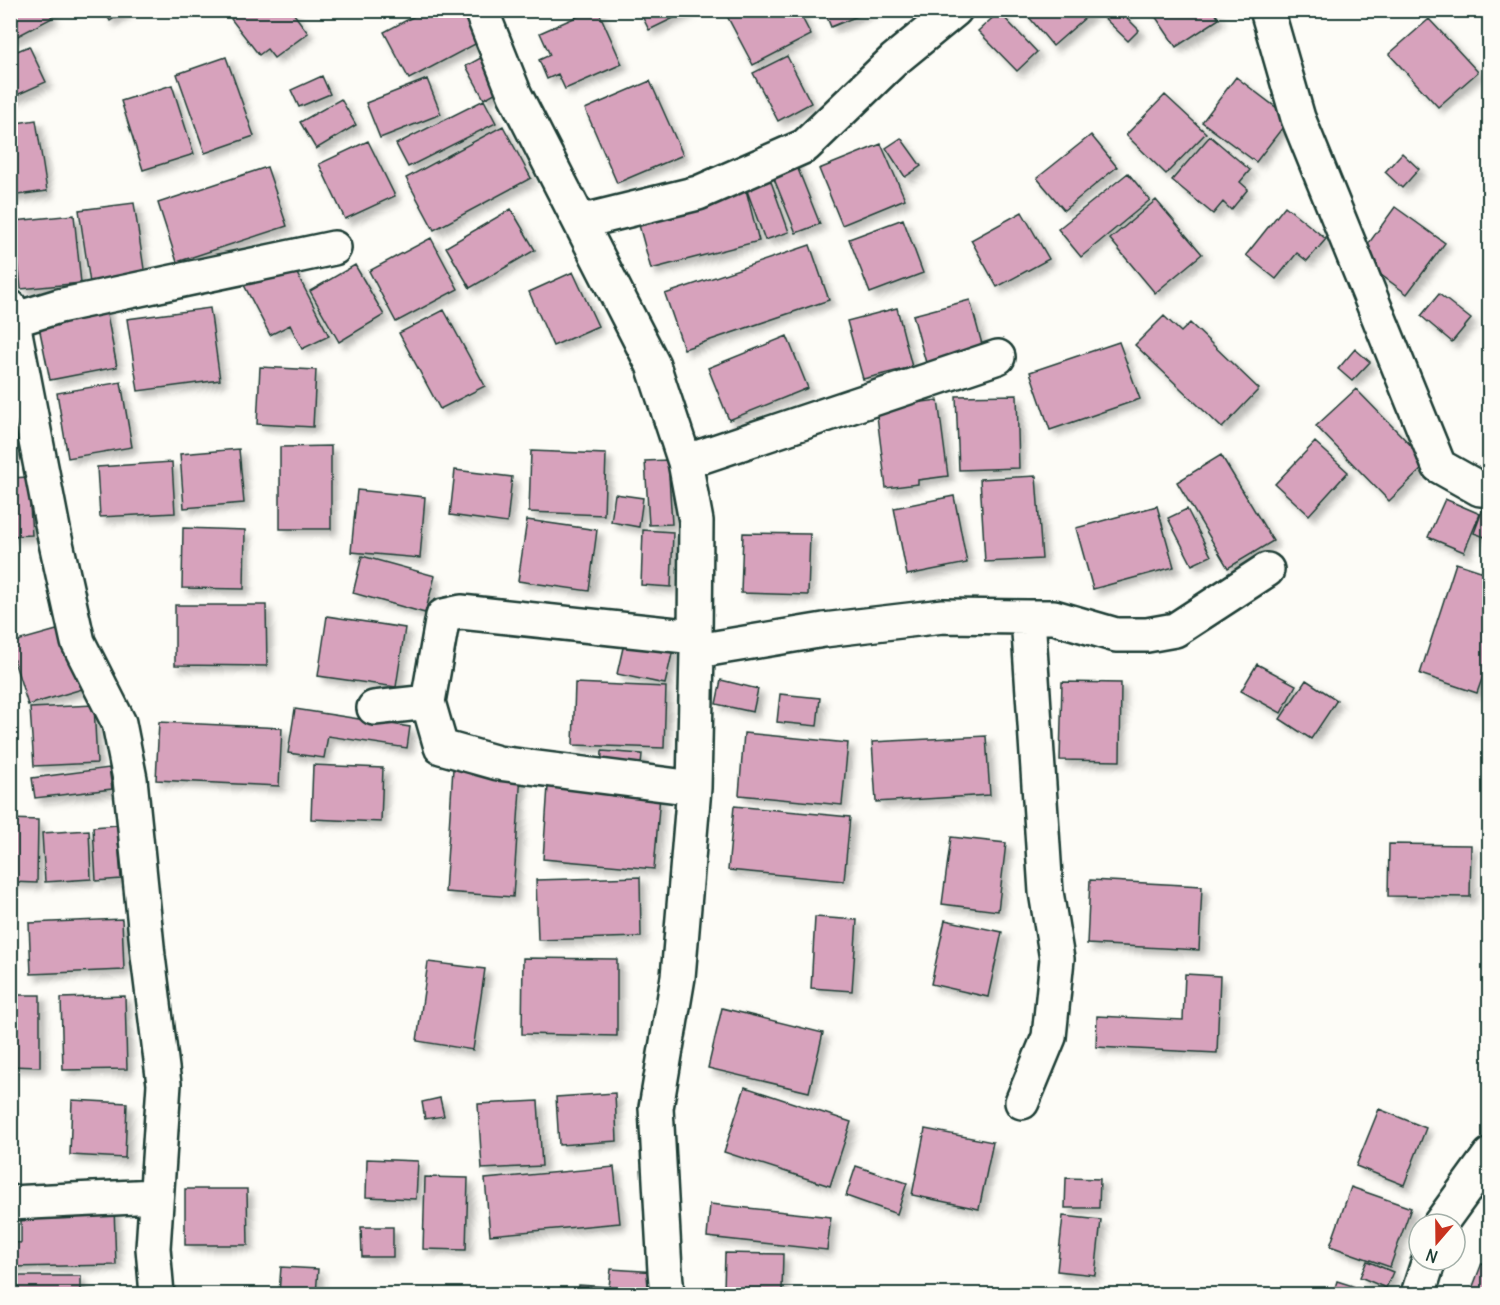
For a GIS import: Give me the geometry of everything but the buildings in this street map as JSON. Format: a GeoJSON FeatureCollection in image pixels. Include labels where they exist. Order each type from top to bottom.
{"type":"FeatureCollection","features":[{"type":"Feature","properties":{"kind":"street"},"geometry":{"type":"LineString","coordinates":[[482,10],[515,95],[653,365],[684,462],[696,520],[694,788],[678,976],[656,1108],[668,1294]]}},
{"type":"Feature","properties":{"kind":"street"},"geometry":{"type":"LineString","coordinates":[[580,222],[698,193],[805,146],[894,60],[956,10]]}},
{"type":"Feature","properties":{"kind":"street"},"geometry":{"type":"LineString","coordinates":[[1267,10],[1298,118],[1439,466],[1479,489],[1490,489]]}},
{"type":"Feature","properties":{"kind":"street"},"geometry":{"type":"LineString","coordinates":[[157,1294],[153,1248],[164,1084],[130,779],[119,723],[78,642],[54,534],[12,314],[334,248]]}},
{"type":"Feature","properties":{"kind":"street"},"geometry":{"type":"LineString","coordinates":[[684,462],[998,357]]}},
{"type":"Feature","properties":{"kind":"street"},"geometry":{"type":"LineString","coordinates":[[694,788],[498,763],[441,747],[428,702],[443,616],[461,612],[696,644],[943,616],[1054,617],[1116,635],[1146,635],[1175,630],[1268,570]]}},
{"type":"Feature","properties":{"kind":"street"},"geometry":{"type":"LineString","coordinates":[[1022,1102],[1048,1037],[1058,959],[1046,892],[1028,617]]}},
{"type":"Feature","properties":{"kind":"street"},"geometry":{"type":"LineString","coordinates":[[374,708],[428,702]]}},
{"type":"Feature","properties":{"kind":"street"},"geometry":{"type":"LineString","coordinates":[[1449,1212],[1490,1155]]}},
{"type":"Feature","properties":{"kind":"street"},"geometry":{"type":"LineString","coordinates":[[10,1203],[156,1196]]}},
{"type":"Feature","properties":{"kind":"street"},"geometry":{"type":"LineString","coordinates":[[1418,1294],[1425,1272]]}}]}
